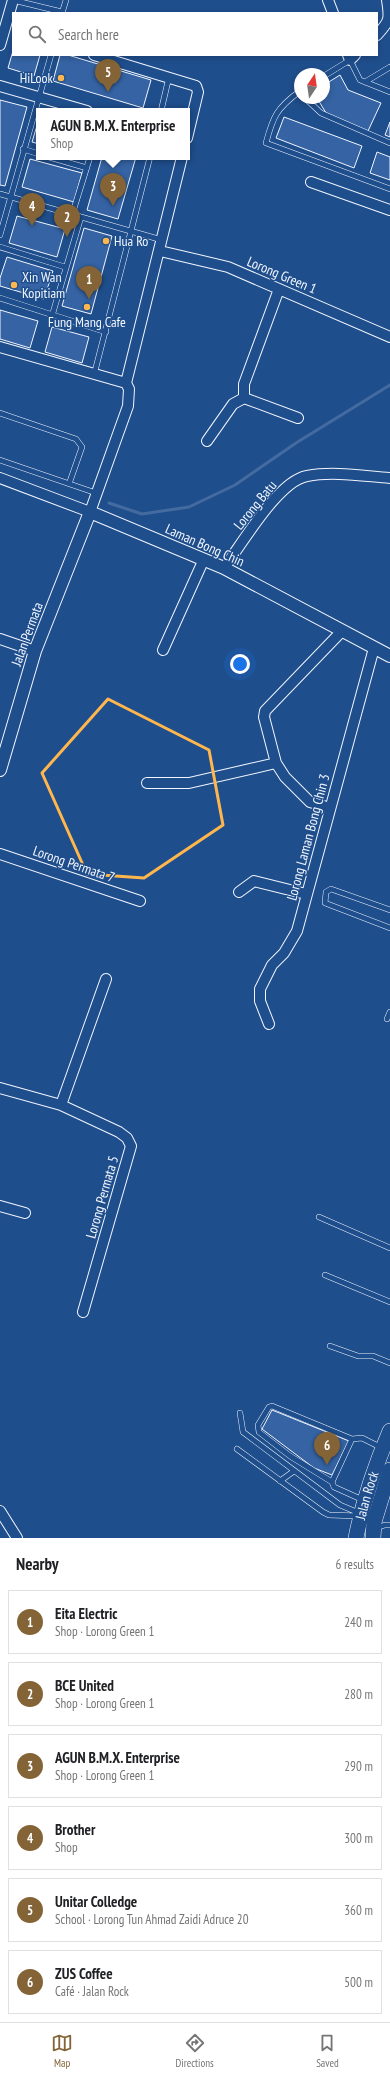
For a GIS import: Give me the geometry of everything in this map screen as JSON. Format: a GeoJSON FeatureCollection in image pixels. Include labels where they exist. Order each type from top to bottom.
{"type":"FeatureCollection","features":[{"type":"Feature","properties":{"kind":"main road","name":"Jalan Rock"},"geometry":{"type":"LineString","coordinates":[[356,1538],[361,1510],[390,1431]]}},
{"type":"Feature","properties":{"kind":"main road","name":"Jalan Rock"},"geometry":{"type":"LineString","coordinates":[[373,1533],[390,1470]]}},
{"type":"Feature","properties":{"kind":"street"},"geometry":{"type":"LineString","coordinates":[[0,45],[13,0]]}},
{"type":"Feature","properties":{"kind":"street"},"geometry":{"type":"LineString","coordinates":[[328,0],[333,12]]}},
{"type":"Feature","properties":{"kind":"street"},"geometry":{"type":"LineString","coordinates":[[378,34],[388,25],[390,19],[387,0]]}},
{"type":"Feature","properties":{"kind":"street"},"geometry":{"type":"LineString","coordinates":[[97,56],[196,86],[198,92],[190,125]]}},
{"type":"Feature","properties":{"kind":"street"},"geometry":{"type":"LineString","coordinates":[[0,86],[77,108]]}},
{"type":"Feature","properties":{"kind":"street"},"geometry":{"type":"LineString","coordinates":[[90,512],[128,406],[129,389],[126,383],[160,251],[181,160]]}},
{"type":"Feature","properties":{"kind":"street"},"geometry":{"type":"LineString","coordinates":[[311,182],[390,210]]}},
{"type":"Feature","properties":{"kind":"street","name":"Lorong Green 1"},"geometry":{"type":"LineString","coordinates":[[160,251],[228,268],[390,337]]}},
{"type":"Feature","properties":{"kind":"street"},"geometry":{"type":"LineString","coordinates":[[244,398],[244,384],[278,289]]}},
{"type":"Feature","properties":{"kind":"street"},"geometry":{"type":"LineString","coordinates":[[0,347],[126,383]]}},
{"type":"Feature","properties":{"kind":"street"},"geometry":{"type":"LineString","coordinates":[[207,441],[232,404],[244,398],[298,418]]}},
{"type":"Feature","properties":{"kind":"street","name":"Lorong Batu"},"geometry":{"type":"LineString","coordinates":[[224,568],[277,495],[290,485],[306,476],[319,475],[390,478]]}},
{"type":"Feature","properties":{"kind":"street","name":"Laman Bong Chin"},"geometry":{"type":"LineString","coordinates":[[0,478],[90,512],[224,568],[390,656]]}},
{"type":"Feature","properties":{"kind":"street","name":"Jalan Permata"},"geometry":{"type":"LineString","coordinates":[[0,770],[2,754],[35,651],[90,512]]}},
{"type":"Feature","properties":{"kind":"street"},"geometry":{"type":"LineString","coordinates":[[162,650],[204,559]]}},
{"type":"Feature","properties":{"kind":"street"},"geometry":{"type":"LineString","coordinates":[[330,808],[310,802],[302,797],[285,777],[276,763],[267,731],[265,712],[342,631]]}},
{"type":"Feature","properties":{"kind":"street"},"geometry":{"type":"LineString","coordinates":[[0,639],[35,651]]}},
{"type":"Feature","properties":{"kind":"street","name":"Lorong Laman Bong Chin 3"},"geometry":{"type":"LineString","coordinates":[[269,1024],[260,1001],[260,988],[272,965],[284,953],[297,931],[374,648]]}},
{"type":"Feature","properties":{"kind":"street"},"geometry":{"type":"LineString","coordinates":[[147,783],[189,783],[276,763]]}},
{"type":"Feature","properties":{"kind":"street","name":"Lorong Permata 7"},"geometry":{"type":"LineString","coordinates":[[0,854],[140,901]]}},
{"type":"Feature","properties":{"kind":"street"},"geometry":{"type":"LineString","coordinates":[[239,892],[254,881],[306,894]]}},
{"type":"Feature","properties":{"kind":"street"},"geometry":{"type":"LineString","coordinates":[[61,1105],[106,979]]}},
{"type":"Feature","properties":{"kind":"street","name":"Lorong Permata 5"},"geometry":{"type":"LineString","coordinates":[[0,1088],[61,1105],[118,1132],[127,1138],[131,1146],[83,1312]]}},
{"type":"Feature","properties":{"kind":"street"},"geometry":{"type":"LineString","coordinates":[[0,1206],[25,1213]]}},
{"type":"Feature","properties":{"kind":"street"},"geometry":{"type":"LineString","coordinates":[[0,1511],[17,1538]]}},
{"type":"Feature","properties":{"kind":"lane"},"geometry":{"type":"LineString","coordinates":[[13,0],[58,12]]}},
{"type":"Feature","properties":{"kind":"lane"},"geometry":{"type":"LineString","coordinates":[[62,12],[66,0]]}},
{"type":"Feature","properties":{"kind":"lane"},"geometry":{"type":"LineString","coordinates":[[36,108],[51,56]]}},
{"type":"Feature","properties":{"kind":"lane"},"geometry":{"type":"LineString","coordinates":[[330,72],[351,57],[360,80],[390,92]]}},
{"type":"Feature","properties":{"kind":"lane"},"geometry":{"type":"LineString","coordinates":[[365,82],[390,67]]}},
{"type":"Feature","properties":{"kind":"lane"},"geometry":{"type":"LineString","coordinates":[[162,108],[169,77]]}},
{"type":"Feature","properties":{"kind":"lane"},"geometry":{"type":"LineString","coordinates":[[294,97],[281,107],[272,120],[266,143],[390,189]]}},
{"type":"Feature","properties":{"kind":"lane"},"geometry":{"type":"LineString","coordinates":[[310,104],[320,114],[390,143]]}},
{"type":"Feature","properties":{"kind":"lane"},"geometry":{"type":"LineString","coordinates":[[0,235],[23,149],[36,109]]}},
{"type":"Feature","properties":{"kind":"lane"},"geometry":{"type":"LineString","coordinates":[[23,149],[36,153]]}},
{"type":"Feature","properties":{"kind":"lane"},"geometry":{"type":"LineString","coordinates":[[59,160],[87,168]]}},
{"type":"Feature","properties":{"kind":"lane"},"geometry":{"type":"LineString","coordinates":[[72,215],[89,160]]}},
{"type":"Feature","properties":{"kind":"lane"},"geometry":{"type":"LineString","coordinates":[[94,375],[149,160]]}},
{"type":"Feature","properties":{"kind":"lane"},"geometry":{"type":"LineString","coordinates":[[0,194],[162,240]]}},
{"type":"Feature","properties":{"kind":"lane"},"geometry":{"type":"LineString","coordinates":[[52,316],[65,267],[81,217]]}},
{"type":"Feature","properties":{"kind":"lane"},"geometry":{"type":"LineString","coordinates":[[0,247],[65,267]]}},
{"type":"Feature","properties":{"kind":"lane"},"geometry":{"type":"LineString","coordinates":[[0,298],[52,316],[106,332]]}},
{"type":"Feature","properties":{"kind":"lane"},"geometry":{"type":"LineString","coordinates":[[0,413],[76,439],[80,443],[82,447],[69,484]]}},
{"type":"Feature","properties":{"kind":"lane"},"geometry":{"type":"LineString","coordinates":[[0,460],[96,492]]}},
{"type":"Feature","properties":{"kind":"lane"},"geometry":{"type":"LineString","coordinates":[[390,910],[331,889],[326,892],[324,899],[325,903],[390,928]]}},
{"type":"Feature","properties":{"kind":"lane"},"geometry":{"type":"LineString","coordinates":[[387,1019],[390,1012]]}},
{"type":"Feature","properties":{"kind":"lane"},"geometry":{"type":"LineString","coordinates":[[319,1217],[390,1248]]}},
{"type":"Feature","properties":{"kind":"lane"},"geometry":{"type":"LineString","coordinates":[[324,1275],[390,1302]]}},
{"type":"Feature","properties":{"kind":"lane"},"geometry":{"type":"LineString","coordinates":[[330,1346],[358,1356],[373,1356],[390,1363]]}},
{"type":"Feature","properties":{"kind":"lane"},"geometry":{"type":"LineString","coordinates":[[361,1510],[334,1487],[332,1482],[290,1456],[259,1432],[258,1425],[269,1407],[272,1406],[352,1439],[362,1438],[383,1448]]}},
{"type":"Feature","properties":{"kind":"lane"},"geometry":{"type":"LineString","coordinates":[[240,1413],[244,1432],[340,1505],[361,1510]]}},
{"type":"Feature","properties":{"kind":"lane"},"geometry":{"type":"LineString","coordinates":[[332,1482],[352,1439]]}},
{"type":"Feature","properties":{"kind":"lane"},"geometry":{"type":"LineString","coordinates":[[237,1449],[329,1515],[361,1510]]}},
{"type":"Feature","properties":{"kind":"lane"},"geometry":{"type":"LineString","coordinates":[[280,1481],[294,1471]]}},
{"type":"Feature","properties":{"kind":"lane"},"geometry":{"type":"LineString","coordinates":[[373,1533],[385,1524],[390,1525]]}},
{"type":"Feature","properties":{"kind":"highlighted area"},"geometry":{"type":"Polygon","coordinates":[[[108,699],[209,750],[223,825],[144,878],[87,874],[42,773],[108,699]]]}},
{"type":"Feature","properties":{"kind":"building"},"geometry":{"type":"Polygon","coordinates":[[[12,54],[12,56],[40,56],[34,76],[8,68],[12,54]]]}},
{"type":"Feature","properties":{"kind":"building"},"geometry":{"type":"Polygon","coordinates":[[[60,56],[71,56],[151,80],[143,108],[53,81],[60,56]]]}},
{"type":"Feature","properties":{"kind":"building"},"geometry":{"type":"Polygon","coordinates":[[[340,75],[348,90],[381,103],[368,131],[326,113],[321,104],[330,104],[330,81],[340,75]]]}},
{"type":"Feature","properties":{"kind":"building"},"geometry":{"type":"Polygon","coordinates":[[[0,100],[27,107],[5,186],[0,185],[0,100]]]}},
{"type":"Feature","properties":{"kind":"building"},"geometry":{"type":"Polygon","coordinates":[[[284,117],[362,146],[354,168],[276,138],[284,117]]]}},
{"type":"Feature","properties":{"kind":"building"},"geometry":{"type":"Polygon","coordinates":[[[390,122],[390,137],[385,135],[390,122]]]}},
{"type":"Feature","properties":{"kind":"building"},"geometry":{"type":"Polygon","coordinates":[[[36,129],[36,143],[32,142],[36,129]]]}},
{"type":"Feature","properties":{"kind":"building"},"geometry":{"type":"Polygon","coordinates":[[[377,152],[390,157],[390,180],[370,173],[377,152]]]}},
{"type":"Feature","properties":{"kind":"building"},"geometry":{"type":"Polygon","coordinates":[[[30,159],[82,173],[74,202],[22,187],[30,159]]]}},
{"type":"Feature","properties":{"kind":"building"},"geometry":{"type":"Polygon","coordinates":[[[101,160],[135,160],[118,219],[87,210],[101,160]]]}},
{"type":"Feature","properties":{"kind":"building"},"geometry":{"type":"Polygon","coordinates":[[[17,216],[65,229],[57,257],[9,243],[17,216]]]}},
{"type":"Feature","properties":{"kind":"building"},"geometry":{"type":"Polygon","coordinates":[[[84,228],[112,236],[91,314],[62,306],[84,228]]]}},
{"type":"Feature","properties":{"kind":"building"},"geometry":{"type":"Polygon","coordinates":[[[7,257],[53,271],[44,299],[0,286],[0,278],[7,257]]]}},
{"type":"Feature","properties":{"kind":"building"},"geometry":{"type":"Polygon","coordinates":[[[0,310],[38,321],[30,348],[0,339],[0,310]]]}},
{"type":"Feature","properties":{"kind":"building"},"geometry":{"type":"Polygon","coordinates":[[[52,327],[89,337],[82,363],[45,352],[52,327]]]}},
{"type":"Feature","properties":{"kind":"building"},"geometry":{"type":"Polygon","coordinates":[[[272,1410],[349,1441],[332,1475],[314,1468],[262,1429],[272,1410]]]}},
{"type":"Feature","properties":{"kind":"waterway"},"geometry":{"type":"LineString","coordinates":[[109,503],[142,514],[189,507],[235,485],[296,443],[390,385]]}},
{"type":"Feature","properties":{"kind":"place","name":"HiLook"},"geometry":{"type":"Point","coordinates":[61,78]}},
{"type":"Feature","properties":{"kind":"place","name":"Unitar Colledge"},"geometry":{"type":"Point","coordinates":[108,92]}},
{"type":"Feature","properties":{"kind":"place","name":"AGUN B.M.X. Enterprise"},"geometry":{"type":"Point","coordinates":[113,206]}},
{"type":"Feature","properties":{"kind":"place","name":"Brother"},"geometry":{"type":"Point","coordinates":[32,226]}},
{"type":"Feature","properties":{"kind":"place","name":"BCE United"},"geometry":{"type":"Point","coordinates":[67,237]}},
{"type":"Feature","properties":{"kind":"place","name":"Hua Ro"},"geometry":{"type":"Point","coordinates":[106,241]}},
{"type":"Feature","properties":{"kind":"place","name":"Xin Wan Kopitiam"},"geometry":{"type":"Point","coordinates":[14,285]}},
{"type":"Feature","properties":{"kind":"place","name":"Eita Electric"},"geometry":{"type":"Point","coordinates":[89,299]}},
{"type":"Feature","properties":{"kind":"place","name":"Fung Mang Cafe"},"geometry":{"type":"Point","coordinates":[87,307]}},
{"type":"Feature","properties":{"kind":"place","name":"ZUS Coffee"},"geometry":{"type":"Point","coordinates":[327,1465]}}]}
